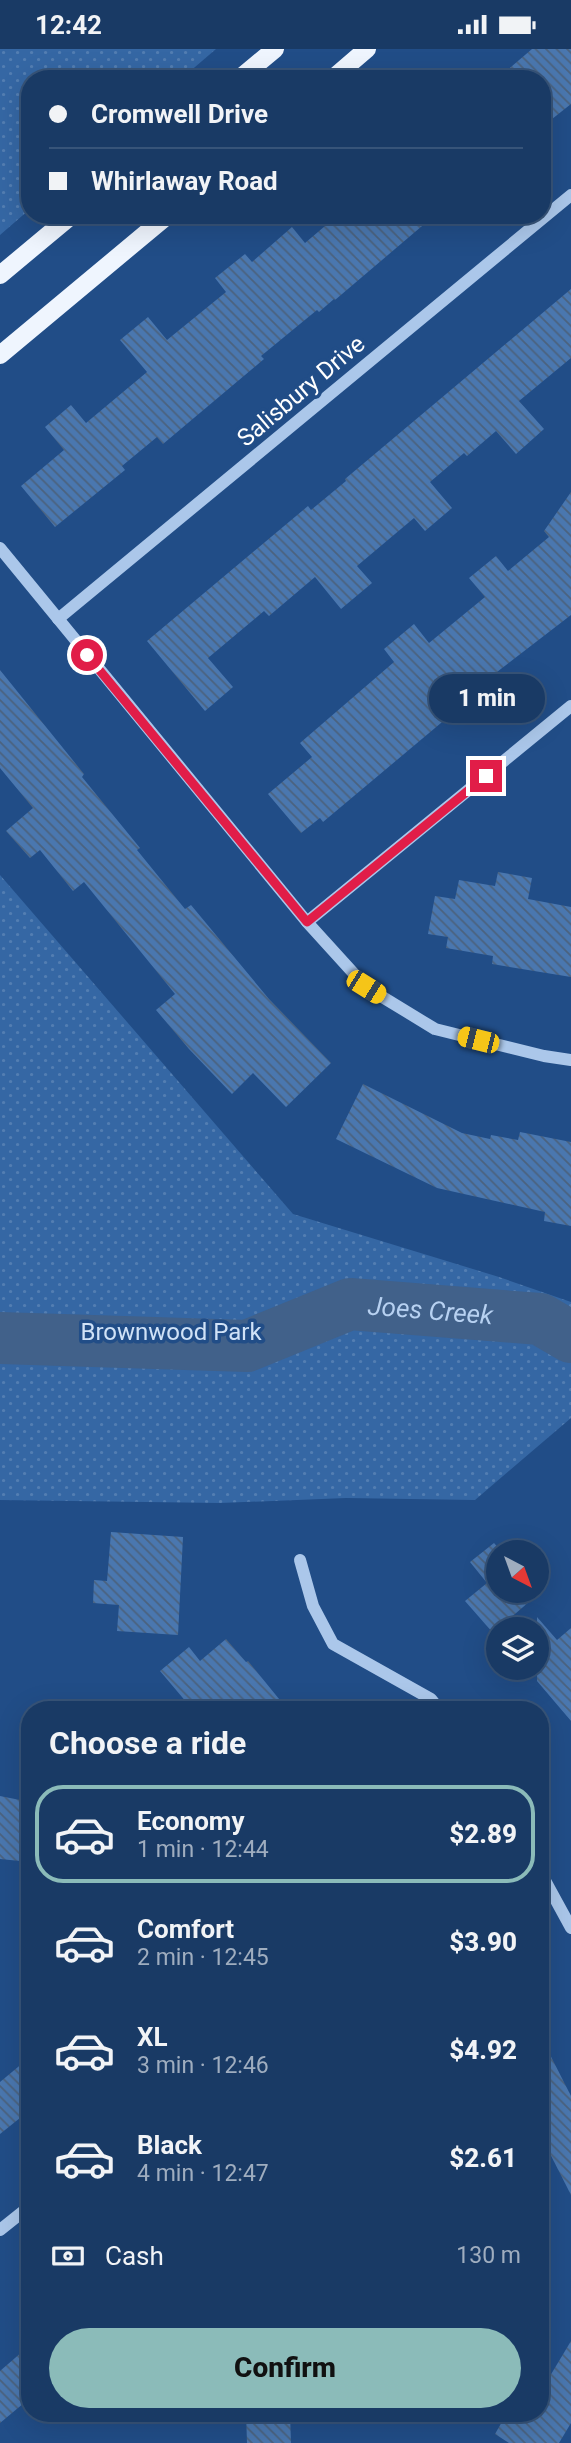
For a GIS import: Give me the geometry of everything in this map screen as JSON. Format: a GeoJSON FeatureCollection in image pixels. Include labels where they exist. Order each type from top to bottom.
{"type":"FeatureCollection","features":[{"type":"Feature","properties":{"kind":"main road"},"geometry":{"type":"LineString","coordinates":[[250,70],[275,49]]}},
{"type":"Feature","properties":{"kind":"main road"},"geometry":{"type":"LineString","coordinates":[[342,70],[367,49]]}},
{"type":"Feature","properties":{"kind":"main road"},"geometry":{"type":"LineString","coordinates":[[0,275],[61,224]]}},
{"type":"Feature","properties":{"kind":"main road"},"geometry":{"type":"LineString","coordinates":[[0,355],[157,224]]}},
{"type":"Feature","properties":{"kind":"street","name":"Salisbury Drive"},"geometry":{"type":"LineString","coordinates":[[551,212],[571,195]]}},
{"type":"Feature","properties":{"kind":"street","name":"Salisbury Drive"},"geometry":{"type":"LineString","coordinates":[[58,619],[536,224]]}},
{"type":"Feature","properties":{"kind":"street"},"geometry":{"type":"LineString","coordinates":[[0,548],[307,922],[366,987],[435,1029],[544,1056],[571,1060]]}},
{"type":"Feature","properties":{"kind":"street"},"geometry":{"type":"LineString","coordinates":[[307,922],[571,706]]}},
{"type":"Feature","properties":{"kind":"street"},"geometry":{"type":"LineString","coordinates":[[300,1560],[313,1606],[333,1644],[433,1701]]}},
{"type":"Feature","properties":{"kind":"street"},"geometry":{"type":"LineString","coordinates":[[549,1888],[571,1928]]}},
{"type":"Feature","properties":{"kind":"street"},"geometry":{"type":"LineString","coordinates":[[0,2230],[21,2213]]}},
{"type":"Feature","properties":{"kind":"green space"},"geometry":{"type":"Polygon","coordinates":[[[0,49],[216,49],[192,70],[21,70],[21,217],[0,235],[0,49]]]}},
{"type":"Feature","properties":{"kind":"green space","name":"Brownwood Park"},"geometry":{"type":"Polygon","coordinates":[[[0,875],[293,1214],[499,1277],[571,1302],[571,1418],[475,1500],[346,1498],[220,1503],[0,1500],[0,875]]]}},
{"type":"Feature","properties":{"kind":"building"},"geometry":{"type":"Polygon","coordinates":[[[532,49],[571,49],[571,104],[551,120],[551,70],[508,70],[532,49]]]}},
{"type":"Feature","properties":{"kind":"building"},"geometry":{"type":"Polygon","coordinates":[[[327,224],[424,224],[335,300],[319,312],[317,310],[261,356],[264,359],[163,444],[157,437],[122,466],[125,470],[55,527],[21,486],[64,450],[45,427],[71,405],[86,423],[147,372],[120,340],[148,317],[167,340],[226,292],[215,278],[245,254],[252,262],[292,227],[305,243],[327,224]]]}},
{"type":"Feature","properties":{"kind":"building"},"geometry":{"type":"Polygon","coordinates":[[[571,289],[571,358],[519,401],[544,429],[516,454],[496,431],[467,456],[464,453],[430,482],[452,508],[425,531],[414,518],[357,566],[372,583],[341,609],[315,577],[269,616],[264,611],[208,658],[233,687],[205,711],[147,641],[308,506],[311,510],[346,481],[345,479],[571,289]]]}},
{"type":"Feature","properties":{"kind":"building"},"geometry":{"type":"Polygon","coordinates":[[[571,492],[571,615],[463,698],[466,702],[323,822],[320,818],[301,833],[268,794],[312,757],[300,743],[394,662],[384,649],[414,624],[429,643],[485,597],[469,578],[496,556],[508,571],[549,537],[544,531],[571,492]]]}},
{"type":"Feature","properties":{"kind":"building"},"geometry":{"type":"Polygon","coordinates":[[[0,670],[84,774],[82,777],[185,909],[191,905],[269,999],[331,1063],[286,1107],[253,1073],[232,1094],[156,1010],[175,994],[84,882],[73,891],[40,850],[30,858],[6,831],[33,808],[0,768],[0,670]]]}},
{"type":"Feature","properties":{"kind":"building"},"geometry":{"type":"Polygon","coordinates":[[[498,872],[532,878],[528,899],[571,907],[571,977],[492,964],[493,956],[446,948],[448,937],[428,934],[435,896],[455,899],[459,880],[495,886],[498,872]]]}},
{"type":"Feature","properties":{"kind":"building"},"geometry":{"type":"Polygon","coordinates":[[[363,1084],[462,1133],[490,1139],[491,1135],[518,1140],[520,1132],[571,1142],[571,1226],[544,1221],[545,1212],[437,1188],[336,1139],[363,1084]]]}},
{"type":"Feature","properties":{"kind":"building"},"geometry":{"type":"Polygon","coordinates":[[[111,1532],[183,1537],[178,1635],[117,1631],[119,1605],[93,1603],[94,1580],[107,1581],[111,1532]]]}},
{"type":"Feature","properties":{"kind":"building"},"geometry":{"type":"Polygon","coordinates":[[[486,1549],[486,1582],[470,1562],[486,1549]]]}},
{"type":"Feature","properties":{"kind":"building"},"geometry":{"type":"Polygon","coordinates":[[[486,1584],[486,1603],[528,1603],[512,1617],[486,1617],[486,1625],[465,1601],[486,1584]]]}},
{"type":"Feature","properties":{"kind":"building"},"geometry":{"type":"Polygon","coordinates":[[[571,1628],[571,1721],[537,1681],[549,1680],[549,1631],[557,1640],[571,1628]]]}},
{"type":"Feature","properties":{"kind":"building"},"geometry":{"type":"Polygon","coordinates":[[[226,1639],[281,1701],[185,1701],[160,1671],[189,1647],[200,1661],[226,1639]]]}},
{"type":"Feature","properties":{"kind":"building"},"geometry":{"type":"Polygon","coordinates":[[[0,1796],[21,1800],[21,1861],[0,1859],[0,1796]]]}},
{"type":"Feature","properties":{"kind":"building"},"geometry":{"type":"Polygon","coordinates":[[[549,2053],[571,2096],[571,2195],[549,2152],[549,2053]]]}},
{"type":"Feature","properties":{"kind":"building"},"geometry":{"type":"Polygon","coordinates":[[[21,2064],[21,2117],[0,2134],[0,2082],[21,2064]]]}},
{"type":"Feature","properties":{"kind":"building"},"geometry":{"type":"Polygon","coordinates":[[[571,2341],[571,2423],[559,2443],[509,2443],[495,2434],[502,2422],[549,2422],[549,2378],[571,2341]]]}},
{"type":"Feature","properties":{"kind":"building"},"geometry":{"type":"Polygon","coordinates":[[[21,2353],[21,2406],[0,2423],[0,2371],[21,2353]]]}},
{"type":"Feature","properties":{"kind":"building"},"geometry":{"type":"Polygon","coordinates":[[[246,2422],[290,2422],[291,2443],[247,2443],[246,2422]]]}},
{"type":"Feature","properties":{"kind":"waterway","name":"Joes Creek"},"geometry":{"type":"LineString","coordinates":[[0,1338],[247,1346],[350,1304],[540,1319],[571,1337]]}},
{"type":"Feature","properties":{"kind":"route"},"geometry":{"type":"LineString","coordinates":[[87,655],[307,922],[486,776]]}}]}
